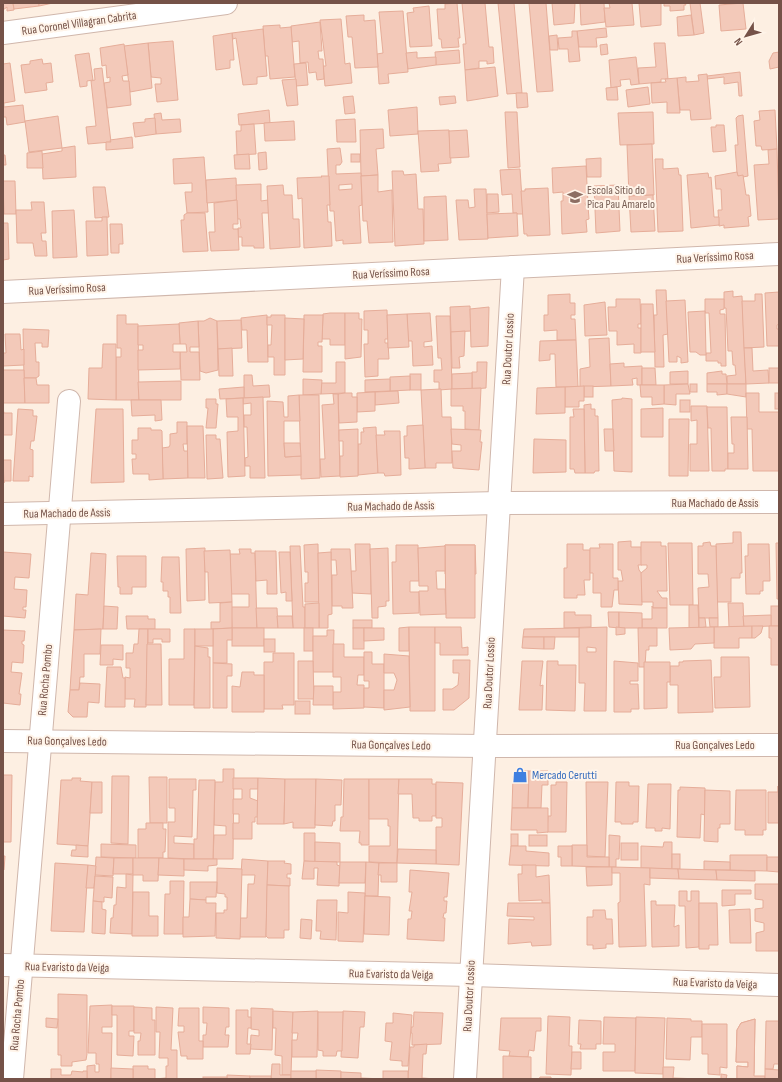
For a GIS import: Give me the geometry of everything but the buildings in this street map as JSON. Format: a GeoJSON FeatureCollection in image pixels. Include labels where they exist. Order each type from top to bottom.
{"type":"FeatureCollection","features":[{"type":"Feature","properties":{"kind":"street","name":"Rua Coronel Villagran Cabrita"},"geometry":{"type":"LineString","coordinates":[[3,33],[226,3]]}},
{"type":"Feature","properties":{"kind":"street","name":"Rua Veríssimo Rosa"},"geometry":{"type":"LineString","coordinates":[[3,292],[779,254]]}},
{"type":"Feature","properties":{"kind":"street","name":"Rua Doutor Lossio"},"geometry":{"type":"LineString","coordinates":[[465,1079],[513,266]]}},
{"type":"Feature","properties":{"kind":"street","name":"Rua Rocha Pombo"},"geometry":{"type":"LineString","coordinates":[[12,1079],[12,966],[40,741],[69,401]]}},
{"type":"Feature","properties":{"kind":"street","name":"Rua Machado de Assis"},"geometry":{"type":"LineString","coordinates":[[3,514],[499,503],[779,502]]}},
{"type":"Feature","properties":{"kind":"street","name":"Rua Gonçalves Ledo"},"geometry":{"type":"LineString","coordinates":[[3,741],[484,746],[779,744]]}},
{"type":"Feature","properties":{"kind":"street","name":"Rua Evaristo da Veiga"},"geometry":{"type":"LineString","coordinates":[[12,966],[471,975],[779,985]]}},
{"type":"Feature","properties":{"kind":"place","name":"Escola Sitio do Pica Pau Amarelo"},"geometry":{"type":"Point","coordinates":[575,197]}},
{"type":"Feature","properties":{"kind":"place","name":"Mercado Cerutti"},"geometry":{"type":"Point","coordinates":[520,775]}}]}
